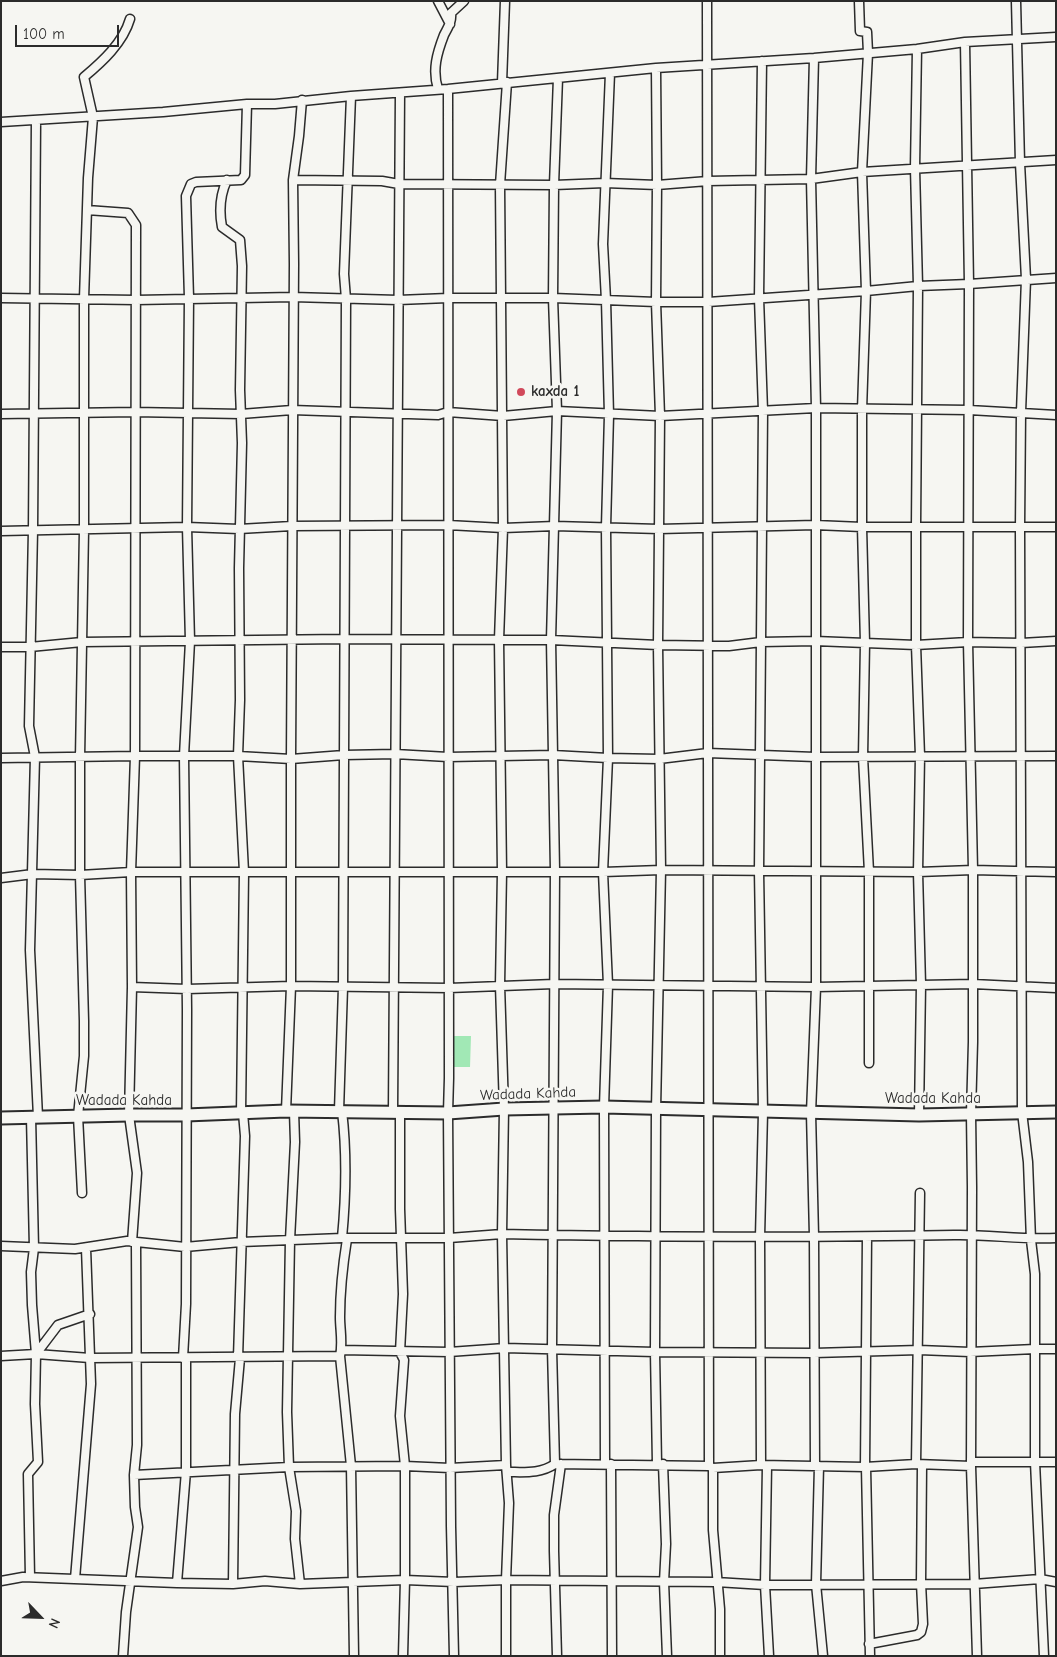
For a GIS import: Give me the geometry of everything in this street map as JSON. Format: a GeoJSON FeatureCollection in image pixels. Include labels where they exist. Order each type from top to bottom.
{"type":"FeatureCollection","features":[{"type":"Feature","properties":{"kind":"main road","name":"Wadada Kahda"},"geometry":{"type":"LineString","coordinates":[[1,1118],[290,1111],[448,1113],[504,1109],[604,1107],[919,1115],[1056,1112]]}},
{"type":"Feature","properties":{"kind":"street"},"geometry":{"type":"LineString","coordinates":[[438,1],[450,24]]}},
{"type":"Feature","properties":{"kind":"street"},"geometry":{"type":"LineString","coordinates":[[438,89],[435,80],[436,58],[452,20],[451,1]]}},
{"type":"Feature","properties":{"kind":"street"},"geometry":{"type":"LineString","coordinates":[[451,13],[464,1]]}},
{"type":"Feature","properties":{"kind":"street"},"geometry":{"type":"LineString","coordinates":[[505,1],[500,185],[503,528],[499,640],[502,872],[500,986],[504,1109],[502,1234],[509,1503],[506,1656]]}},
{"type":"Feature","properties":{"kind":"street"},"geometry":{"type":"LineString","coordinates":[[707,1],[708,1351],[713,1530],[716,1582],[720,1609],[720,1656]]}},
{"type":"Feature","properties":{"kind":"street"},"geometry":{"type":"LineString","coordinates":[[859,1],[860,31],[867,32],[868,53],[862,172],[866,291],[862,410],[862,527],[865,643],[863,757],[869,872],[869,1063]]}},
{"type":"Feature","properties":{"kind":"street"},"geometry":{"type":"LineString","coordinates":[[1016,1],[1020,163],[1026,279],[1021,412],[1020,528],[1022,1112],[1028,1162],[1031,1240],[1035,1274],[1035,1462],[1044,1656]]}},
{"type":"Feature","properties":{"kind":"street"},"geometry":{"type":"LineString","coordinates":[[82,1193],[78,1116],[84,1056],[80,875],[80,758],[84,530],[84,299],[93,117],[84,77],[101,62],[126,30],[130,20]]}},
{"type":"Feature","properties":{"kind":"street"},"geometry":{"type":"LineString","coordinates":[[1,122],[93,117],[247,104],[275,104],[656,68],[814,58],[917,49],[965,42],[1056,37]]}},
{"type":"Feature","properties":{"kind":"street"},"geometry":{"type":"LineString","coordinates":[[965,42],[969,284],[968,642],[973,870],[970,1352],[971,1464],[977,1656]]}},
{"type":"Feature","properties":{"kind":"street"},"geometry":{"type":"LineString","coordinates":[[917,49],[914,168],[918,286],[916,645],[920,756],[918,872],[921,985],[919,1115]]}},
{"type":"Feature","properties":{"kind":"street"},"geometry":{"type":"LineString","coordinates":[[814,58],[811,179],[816,408],[816,987],[811,1113],[817,1466],[816,1584],[822,1656]]}},
{"type":"Feature","properties":{"kind":"street"},"geometry":{"type":"LineString","coordinates":[[762,61],[759,298],[763,412],[759,871],[763,1112],[760,1352],[764,1465],[765,1585],[769,1656]]}},
{"type":"Feature","properties":{"kind":"street"},"geometry":{"type":"LineString","coordinates":[[656,68],[658,185],[656,302],[660,416],[658,645],[661,870],[656,1109],[655,1352],[666,1544],[664,1582],[668,1656]]}},
{"type":"Feature","properties":{"kind":"street"},"geometry":{"type":"LineString","coordinates":[[610,73],[603,244],[608,415],[606,527],[608,758],[603,872],[608,985],[604,1107],[604,1351],[612,1581],[612,1656]]}},
{"type":"Feature","properties":{"kind":"street"},"geometry":{"type":"LineString","coordinates":[[558,78],[554,185],[553,298],[556,411],[555,526],[551,640],[555,871],[552,1349],[558,1464],[554,1515],[558,1656]]}},
{"type":"Feature","properties":{"kind":"street"},"geometry":{"type":"LineString","coordinates":[[448,89],[448,1238],[454,1656]]}},
{"type":"Feature","properties":{"kind":"street"},"geometry":{"type":"LineString","coordinates":[[400,93],[393,988],[403,1294],[400,1352],[404,1360],[400,1416],[405,1466],[404,1656]]}},
{"type":"Feature","properties":{"kind":"street"},"geometry":{"type":"LineString","coordinates":[[351,96],[344,274],[346,299],[346,411],[341,1111],[345,1137],[345,1181],[340,1317],[341,1353],[351,1466],[354,1656]]}},
{"type":"Feature","properties":{"kind":"street"},"geometry":{"type":"LineString","coordinates":[[300,1584],[295,1539],[296,1511],[289,1467],[287,1357],[295,1142],[290,1111],[293,180],[302,100]]}},
{"type":"Feature","properties":{"kind":"street"},"geometry":{"type":"LineString","coordinates":[[177,1584],[186,1471],[184,1357],[186,1304],[187,989],[184,756],[190,641],[187,527],[189,298],[186,196],[191,184],[196,182],[241,180],[246,174],[247,104]]}},
{"type":"Feature","properties":{"kind":"street"},"geometry":{"type":"LineString","coordinates":[[30,1577],[28,1474],[38,1462],[35,1404],[36,1354],[31,1272],[34,1248],[35,1117],[30,950],[35,757],[29,726],[33,530],[36,121]]}},
{"type":"Feature","properties":{"kind":"street"},"geometry":{"type":"LineString","coordinates":[[293,180],[382,181],[399,184],[554,185],[605,183],[658,185],[708,181],[811,179],[862,172],[1056,160]]}},
{"type":"Feature","properties":{"kind":"street"},"geometry":{"type":"LineString","coordinates":[[227,180],[223,190],[220,214],[222,227],[240,240],[242,266],[238,756],[244,872],[242,1113],[245,1136],[239,1358],[235,1414],[233,1584]]}},
{"type":"Feature","properties":{"kind":"street"},"geometry":{"type":"LineString","coordinates":[[87,210],[128,213],[136,225],[135,756],[131,872],[132,987],[129,1115],[137,1174],[134,1242],[137,1445],[134,1475],[138,1527],[126,1612],[123,1656]]}},
{"type":"Feature","properties":{"kind":"street"},"geometry":{"type":"LineString","coordinates":[[1,298],[136,300],[241,297],[398,300],[553,298],[708,302],[814,293],[1056,278]]}},
{"type":"Feature","properties":{"kind":"street"},"geometry":{"type":"LineString","coordinates":[[1,414],[135,412],[241,414],[292,410],[438,415],[448,412],[503,416],[556,411],[660,416],[816,408],[969,410],[1056,415]]}},
{"type":"Feature","properties":{"kind":"street"},"geometry":{"type":"LineString","coordinates":[[1,531],[187,527],[239,529],[292,526],[448,525],[503,528],[555,526],[659,529],[815,525],[1020,528],[1056,526]]}},
{"type":"Feature","properties":{"kind":"street"},"geometry":{"type":"LineString","coordinates":[[1,647],[30,647],[82,642],[396,638],[551,640],[729,646],[761,642],[815,641],[916,645],[968,642],[1021,643],[1056,641]]}},
{"type":"Feature","properties":{"kind":"street"},"geometry":{"type":"LineString","coordinates":[[1,758],[238,756],[291,759],[395,754],[448,757],[553,755],[659,759],[708,753],[815,757],[1056,756]]}},
{"type":"Feature","properties":{"kind":"street"},"geometry":{"type":"LineString","coordinates":[[1,878],[33,874],[80,875],[131,872],[603,872],[661,870],[918,872],[973,870],[1056,872]]}},
{"type":"Feature","properties":{"kind":"street"},"geometry":{"type":"LineString","coordinates":[[132,987],[187,989],[291,986],[449,988],[554,984],[816,987],[973,984],[1056,988]]}},
{"type":"Feature","properties":{"kind":"street"},"geometry":{"type":"LineString","coordinates":[[869,1644],[917,1635],[923,1624],[917,1306],[920,1193]]}},
{"type":"Feature","properties":{"kind":"street"},"geometry":{"type":"LineString","coordinates":[[1,1246],[60,1249],[134,1242],[185,1247],[241,1242],[344,1238],[448,1238],[502,1234],[708,1237],[972,1235],[1031,1240],[1056,1238]]}},
{"type":"Feature","properties":{"kind":"street"},"geometry":{"type":"LineString","coordinates":[[867,1237],[866,1467],[870,1656]]}},
{"type":"Feature","properties":{"kind":"street"},"geometry":{"type":"LineString","coordinates":[[75,1579],[91,1384],[90,1314],[86,1248]]}},
{"type":"Feature","properties":{"kind":"street"},"geometry":{"type":"LineString","coordinates":[[36,1354],[58,1325],[90,1314]]}},
{"type":"Feature","properties":{"kind":"street"},"geometry":{"type":"LineString","coordinates":[[1,1356],[36,1354],[90,1358],[136,1356],[239,1358],[341,1353],[449,1352],[506,1348],[655,1352],[866,1352],[919,1350],[970,1352],[1056,1350]]}},
{"type":"Feature","properties":{"kind":"street"},"geometry":{"type":"LineString","coordinates":[[134,1475],[235,1468],[351,1466],[507,1468],[538,1472],[558,1464],[660,1464],[711,1467],[764,1465],[866,1467],[1056,1462]]}},
{"type":"Feature","properties":{"kind":"street"},"geometry":{"type":"LineString","coordinates":[[1,1580],[30,1577],[177,1584],[233,1584],[266,1581],[300,1584],[405,1580],[454,1582],[506,1580],[716,1582],[765,1585],[974,1584],[1040,1579],[1056,1582]]}},
{"type":"Feature","properties":{"kind":"green space"},"geometry":{"type":"Polygon","coordinates":[[[453,1036],[471,1036],[470,1067],[453,1067],[453,1036]]]}},
{"type":"Feature","properties":{"kind":"place","name":"kaxda 1"},"geometry":{"type":"Point","coordinates":[521,392]}}]}
